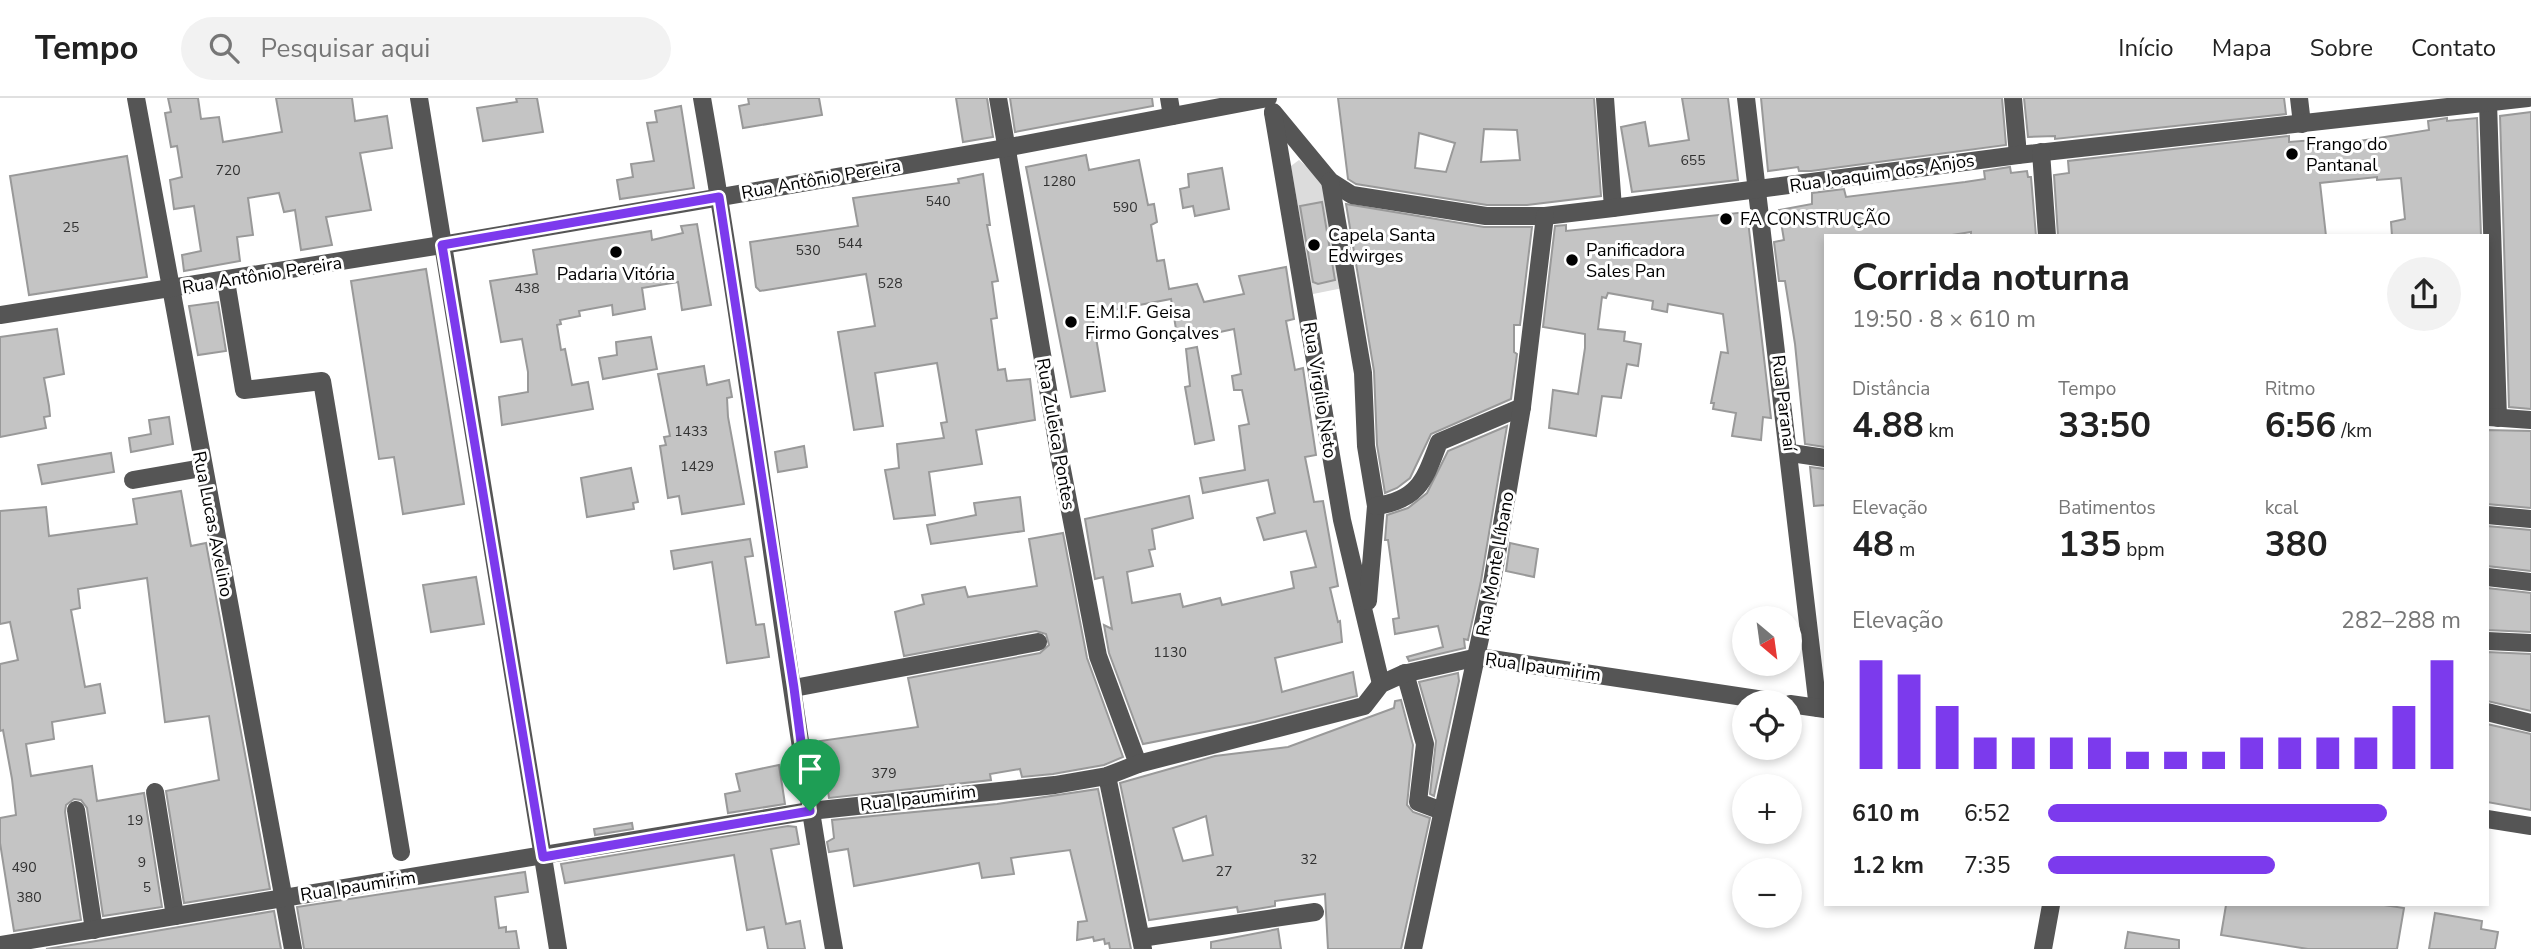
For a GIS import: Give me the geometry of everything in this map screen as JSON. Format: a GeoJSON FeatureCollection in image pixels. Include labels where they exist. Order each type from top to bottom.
{"type":"FeatureCollection","features":[{"type":"Feature","properties":{"kind":"street","name":"Rua Lucas Avelino"},"geometry":{"type":"LineString","coordinates":[[136,98],[202,468],[293,949]]}},
{"type":"Feature","properties":{"kind":"street"},"geometry":{"type":"LineString","coordinates":[[419,98],[558,949]]}},
{"type":"Feature","properties":{"kind":"street"},"geometry":{"type":"LineString","coordinates":[[702,98],[794,688],[810,811],[834,949]]}},
{"type":"Feature","properties":{"kind":"street","name":"Rua Zuleica Pontes"},"geometry":{"type":"LineString","coordinates":[[998,98],[1098,656],[1138,764]]}},
{"type":"Feature","properties":{"kind":"street"},"geometry":{"type":"LineString","coordinates":[[1605,98],[1613,208]]}},
{"type":"Feature","properties":{"kind":"street","name":"Rua Paranaí"},"geometry":{"type":"LineString","coordinates":[[1746,98],[1822,708]]}},
{"type":"Feature","properties":{"kind":"street"},"geometry":{"type":"LineString","coordinates":[[2013,98],[2018,155]]}},
{"type":"Feature","properties":{"kind":"street"},"geometry":{"type":"LineString","coordinates":[[2299,98],[2302,124]]}},
{"type":"Feature","properties":{"kind":"street","name":"Rua Joaquim dos Anjos"},"geometry":{"type":"LineString","coordinates":[[1266,102],[1330,181],[1352,195],[1486,216],[1545,216],[2041,152],[2528,98]]}},
{"type":"Feature","properties":{"kind":"street","name":"Rua Antônio Pereira"},"geometry":{"type":"LineString","coordinates":[[0,315],[226,281],[1005,148],[1170,107],[1266,102]]}},
{"type":"Feature","properties":{"kind":"street","name":"Rua Virgílio Neto"},"geometry":{"type":"LineString","coordinates":[[1266,102],[1342,520],[1367,616],[1381,684]]}},
{"type":"Feature","properties":{"kind":"street"},"geometry":{"type":"LineString","coordinates":[[2488,102],[2492,417],[2531,419]]}},
{"type":"Feature","properties":{"kind":"street"},"geometry":{"type":"LineString","coordinates":[[2041,152],[2047,234]]}},
{"type":"Feature","properties":{"kind":"street"},"geometry":{"type":"LineString","coordinates":[[1330,181],[1363,373],[1366,446],[1376,506],[1367,616]]}},
{"type":"Feature","properties":{"kind":"street","name":"Rua Monte Líbano"},"geometry":{"type":"LineString","coordinates":[[1413,949],[1478,657],[1522,407],[1545,216]]}},
{"type":"Feature","properties":{"kind":"street"},"geometry":{"type":"LineString","coordinates":[[226,281],[244,390],[322,381],[401,852]]}},
{"type":"Feature","properties":{"kind":"street"},"geometry":{"type":"LineString","coordinates":[[1376,506],[1418,489],[1433,464],[1439,442],[1522,407]]}},
{"type":"Feature","properties":{"kind":"street"},"geometry":{"type":"LineString","coordinates":[[1791,453],[1824,458]]}},
{"type":"Feature","properties":{"kind":"street"},"geometry":{"type":"LineString","coordinates":[[133,480],[202,468]]}},
{"type":"Feature","properties":{"kind":"street"},"geometry":{"type":"LineString","coordinates":[[2489,515],[2531,519]]}},
{"type":"Feature","properties":{"kind":"street"},"geometry":{"type":"LineString","coordinates":[[2489,577],[2531,582]]}},
{"type":"Feature","properties":{"kind":"street"},"geometry":{"type":"LineString","coordinates":[[2489,641],[2531,643]]}},
{"type":"Feature","properties":{"kind":"street"},"geometry":{"type":"LineString","coordinates":[[794,688],[1038,642]]}},
{"type":"Feature","properties":{"kind":"street","name":"Rua Ipaumirim"},"geometry":{"type":"LineString","coordinates":[[1,943],[543,857],[810,811],[1055,785],[1107,776],[1138,764],[1364,706],[1381,684],[1405,673],[1478,657],[1732,695]]}},
{"type":"Feature","properties":{"kind":"street"},"geometry":{"type":"LineString","coordinates":[[1405,673],[1425,744],[1418,802],[1442,811]]}},
{"type":"Feature","properties":{"kind":"street"},"geometry":{"type":"LineString","coordinates":[[1802,706],[1822,708]]}},
{"type":"Feature","properties":{"kind":"street"},"geometry":{"type":"LineString","coordinates":[[2489,712],[2531,723]]}},
{"type":"Feature","properties":{"kind":"street"},"geometry":{"type":"LineString","coordinates":[[1107,776],[1142,943],[1315,912]]}},
{"type":"Feature","properties":{"kind":"street"},"geometry":{"type":"LineString","coordinates":[[155,792],[175,916]]}},
{"type":"Feature","properties":{"kind":"street"},"geometry":{"type":"LineString","coordinates":[[75,810],[94,930]]}},
{"type":"Feature","properties":{"kind":"street"},"geometry":{"type":"LineString","coordinates":[[2489,819],[2531,826]]}},
{"type":"Feature","properties":{"kind":"street"},"geometry":{"type":"LineString","coordinates":[[2043,949],[2051,906]]}},
{"type":"Feature","properties":{"kind":"shaded area"},"geometry":{"type":"Polygon","coordinates":[[[1299,160],[1328,185],[1343,288],[1313,294],[1291,166],[1299,160]]]}},
{"type":"Feature","properties":{"kind":"building"},"geometry":{"type":"Polygon","coordinates":[[[168,98],[198,98],[201,119],[219,117],[223,142],[282,132],[276,98],[352,98],[355,121],[387,116],[392,148],[360,153],[371,210],[326,217],[332,245],[301,250],[295,210],[284,212],[279,193],[248,198],[253,235],[237,237],[240,261],[184,271],[182,255],[201,251],[194,206],[174,209],[170,180],[182,177],[177,146],[171,147],[165,113],[171,112],[168,98]]]}},
{"type":"Feature","properties":{"kind":"building"},"geometry":{"type":"Polygon","coordinates":[[[516,98],[537,98],[543,132],[483,141],[477,108],[517,102],[516,98]]]}},
{"type":"Feature","properties":{"kind":"building"},"geometry":{"type":"Polygon","coordinates":[[[748,98],[819,98],[822,115],[743,128],[739,106],[749,104],[748,98]]]}},
{"type":"Feature","properties":{"kind":"building"},"geometry":{"type":"Polygon","coordinates":[[[956,98],[987,98],[993,137],[963,142],[956,98]]]}},
{"type":"Feature","properties":{"kind":"building"},"geometry":{"type":"Polygon","coordinates":[[[1010,98],[1152,98],[1153,106],[1015,132],[1010,98]]]}},
{"type":"Feature","properties":{"kind":"building"},"geometry":{"type":"Polygon","coordinates":[[[1338,98],[1594,98],[1601,196],[1527,205],[1487,205],[1356,184],[1348,179],[1338,98]],[[1484,129],[1481,162],[1520,160],[1517,130],[1484,129]],[[1419,133],[1415,168],[1446,172],[1455,143],[1419,133]]]}},
{"type":"Feature","properties":{"kind":"building"},"geometry":{"type":"Polygon","coordinates":[[[1682,98],[1728,98],[1738,180],[1632,192],[1621,127],[1645,122],[1649,146],[1689,140],[1682,98]]]}},
{"type":"Feature","properties":{"kind":"building"},"geometry":{"type":"Polygon","coordinates":[[[1761,98],[2002,98],[2006,145],[1811,171],[1799,171],[1798,167],[1768,171],[1761,98]]]}},
{"type":"Feature","properties":{"kind":"building"},"geometry":{"type":"Polygon","coordinates":[[[2024,98],[2284,98],[2286,114],[2055,139],[2055,136],[2028,137],[2024,98]]]}},
{"type":"Feature","properties":{"kind":"building"},"geometry":{"type":"Polygon","coordinates":[[[681,106],[694,188],[620,199],[617,180],[633,177],[631,164],[654,161],[647,123],[657,122],[655,111],[681,106]]]}},
{"type":"Feature","properties":{"kind":"building"},"geometry":{"type":"Polygon","coordinates":[[[2531,112],[2531,409],[2509,407],[2500,116],[2531,112]]]}},
{"type":"Feature","properties":{"kind":"building"},"geometry":{"type":"Polygon","coordinates":[[[2477,118],[2481,234],[2392,234],[2391,222],[2405,219],[2401,178],[2377,180],[2377,177],[2320,183],[2326,234],[2058,234],[2054,175],[2069,173],[2068,161],[2289,136],[2289,142],[2314,140],[2315,148],[2429,130],[2428,121],[2477,118]]]}},
{"type":"Feature","properties":{"kind":"building"},"geometry":{"type":"Polygon","coordinates":[[[1086,155],[1089,170],[1139,160],[1148,205],[1154,204],[1157,222],[1151,225],[1157,261],[1164,260],[1169,289],[1197,284],[1204,302],[1244,294],[1239,276],[1286,267],[1294,319],[1286,321],[1295,370],[1303,368],[1316,455],[1305,457],[1314,502],[1323,501],[1338,586],[1330,588],[1338,622],[1340,621],[1342,642],[1275,658],[1282,692],[1353,672],[1357,696],[1255,722],[1143,744],[1109,653],[1104,625],[1112,629],[1103,577],[1095,579],[1085,519],[1189,496],[1193,518],[1152,529],[1155,549],[1149,550],[1153,566],[1127,572],[1132,603],[1180,594],[1183,607],[1220,598],[1222,605],[1294,588],[1291,572],[1316,567],[1306,531],[1264,540],[1257,518],[1275,513],[1268,480],[1203,493],[1200,478],[1245,470],[1239,426],[1249,424],[1242,390],[1234,390],[1232,376],[1241,374],[1234,329],[1178,341],[1171,299],[1092,314],[1105,391],[1071,397],[1026,167],[1086,155]]]}},
{"type":"Feature","properties":{"kind":"building"},"geometry":{"type":"Polygon","coordinates":[[[127,156],[147,277],[29,295],[10,176],[127,156]]]}},
{"type":"Feature","properties":{"kind":"building"},"geometry":{"type":"Polygon","coordinates":[[[2010,167],[2011,173],[2027,171],[2028,177],[2031,177],[2036,234],[1824,234],[1824,447],[1805,444],[1795,344],[1785,281],[1779,281],[1774,242],[1784,240],[1779,210],[1812,204],[1812,193],[1844,189],[1846,197],[1965,182],[1985,179],[1984,171],[2010,167]]]}},
{"type":"Feature","properties":{"kind":"building"},"geometry":{"type":"Polygon","coordinates":[[[1222,168],[1229,209],[1195,216],[1193,206],[1183,208],[1180,189],[1189,187],[1188,174],[1222,168]]]}},
{"type":"Feature","properties":{"kind":"building"},"geometry":{"type":"Polygon","coordinates":[[[983,174],[990,225],[987,225],[998,281],[992,282],[997,318],[991,319],[998,370],[1005,369],[1007,381],[1030,379],[1035,420],[976,430],[982,464],[929,472],[935,515],[894,519],[885,470],[899,468],[897,444],[944,438],[941,423],[947,422],[937,363],[875,373],[883,426],[854,430],[838,332],[875,326],[866,274],[760,291],[756,287],[750,242],[858,226],[853,198],[959,183],[958,179],[983,174]]]}},
{"type":"Feature","properties":{"kind":"building"},"geometry":{"type":"Polygon","coordinates":[[[1322,202],[1335,280],[1318,284],[1313,282],[1300,206],[1322,202]]]}},
{"type":"Feature","properties":{"kind":"building"},"geometry":{"type":"Polygon","coordinates":[[[1346,204],[1484,227],[1532,227],[1520,325],[1514,325],[1514,352],[1517,354],[1511,399],[1431,434],[1410,478],[1385,493],[1377,445],[1374,371],[1346,204]]]}},
{"type":"Feature","properties":{"kind":"building"},"geometry":{"type":"Polygon","coordinates":[[[1747,212],[1771,418],[1763,417],[1761,440],[1732,436],[1736,413],[1713,409],[1714,403],[1711,403],[1721,352],[1728,353],[1723,314],[1668,304],[1667,312],[1652,309],[1653,301],[1608,293],[1606,298],[1602,297],[1598,329],[1625,332],[1624,341],[1641,344],[1638,366],[1627,364],[1621,398],[1602,396],[1596,436],[1549,428],[1553,390],[1578,394],[1585,348],[1585,334],[1543,327],[1555,226],[1566,225],[1566,231],[1747,212]]]}},
{"type":"Feature","properties":{"kind":"building"},"geometry":{"type":"Polygon","coordinates":[[[697,224],[711,305],[682,310],[678,282],[642,288],[645,309],[613,315],[612,305],[579,311],[580,316],[560,320],[561,324],[557,325],[561,350],[565,349],[572,385],[588,382],[593,409],[502,425],[499,397],[528,392],[528,372],[522,339],[501,342],[490,281],[537,274],[533,250],[651,231],[652,240],[683,233],[681,226],[697,224]]]}},
{"type":"Feature","properties":{"kind":"building"},"geometry":{"type":"Polygon","coordinates":[[[426,269],[464,504],[403,514],[394,457],[379,459],[351,281],[426,269]]]}},
{"type":"Feature","properties":{"kind":"building"},"geometry":{"type":"Polygon","coordinates":[[[218,302],[226,351],[198,355],[189,306],[218,302]]]}},
{"type":"Feature","properties":{"kind":"building"},"geometry":{"type":"Polygon","coordinates":[[[57,329],[64,374],[44,378],[50,416],[44,417],[46,428],[0,437],[0,337],[57,329]]]}},
{"type":"Feature","properties":{"kind":"building"},"geometry":{"type":"Polygon","coordinates":[[[651,337],[657,369],[603,379],[599,358],[617,355],[616,342],[651,337]]]}},
{"type":"Feature","properties":{"kind":"building"},"geometry":{"type":"Polygon","coordinates":[[[1197,347],[1214,440],[1195,444],[1185,387],[1190,386],[1186,349],[1197,347]]]}},
{"type":"Feature","properties":{"kind":"building"},"geometry":{"type":"Polygon","coordinates":[[[704,366],[707,385],[729,380],[732,397],[727,398],[728,417],[744,504],[682,514],[679,496],[668,498],[660,446],[666,445],[664,437],[670,436],[658,374],[704,366]]]}},
{"type":"Feature","properties":{"kind":"building"},"geometry":{"type":"Polygon","coordinates":[[[169,417],[173,444],[131,452],[129,438],[151,434],[149,420],[169,417]]]}},
{"type":"Feature","properties":{"kind":"building"},"geometry":{"type":"Polygon","coordinates":[[[1507,426],[1481,581],[1468,640],[1464,639],[1465,648],[1409,661],[1407,657],[1443,647],[1438,626],[1395,634],[1393,619],[1399,618],[1388,540],[1385,540],[1387,515],[1408,508],[1427,493],[1448,451],[1507,426]]]}},
{"type":"Feature","properties":{"kind":"building"},"geometry":{"type":"Polygon","coordinates":[[[2489,430],[2531,431],[2531,508],[2489,504],[2489,430]]]}},
{"type":"Feature","properties":{"kind":"building"},"geometry":{"type":"Polygon","coordinates":[[[804,446],[807,467],[778,472],[775,452],[804,446]]]}},
{"type":"Feature","properties":{"kind":"building"},"geometry":{"type":"Polygon","coordinates":[[[111,453],[114,472],[42,484],[38,465],[111,453]]]}},
{"type":"Feature","properties":{"kind":"building"},"geometry":{"type":"Polygon","coordinates":[[[1810,467],[1824,469],[1824,505],[1814,506],[1810,467]]]}},
{"type":"Feature","properties":{"kind":"building"},"geometry":{"type":"Polygon","coordinates":[[[631,468],[638,502],[633,503],[634,509],[587,517],[581,478],[631,468]]]}},
{"type":"Feature","properties":{"kind":"building"},"geometry":{"type":"Polygon","coordinates":[[[181,491],[191,546],[206,543],[270,889],[184,903],[166,791],[219,780],[209,716],[165,722],[147,578],[78,589],[80,608],[71,610],[85,687],[100,684],[105,713],[52,722],[54,739],[26,744],[31,776],[92,766],[97,801],[144,793],[162,907],[103,916],[87,808],[81,800],[74,799],[66,805],[65,812],[81,920],[14,931],[0,843],[0,818],[16,815],[3,730],[0,731],[0,664],[18,660],[10,622],[0,624],[0,511],[46,507],[49,536],[137,524],[133,499],[181,491]]]}},
{"type":"Feature","properties":{"kind":"building"},"geometry":{"type":"Polygon","coordinates":[[[1020,497],[1024,531],[931,544],[927,525],[976,515],[974,503],[1020,497]]]}},
{"type":"Feature","properties":{"kind":"building"},"geometry":{"type":"Polygon","coordinates":[[[2489,526],[2531,530],[2531,571],[2489,566],[2489,526]]]}},
{"type":"Feature","properties":{"kind":"building"},"geometry":{"type":"Polygon","coordinates":[[[1063,533],[1087,658],[1123,757],[1104,765],[1053,774],[1022,777],[1020,769],[990,774],[991,780],[829,798],[820,741],[918,727],[908,678],[1040,653],[1049,645],[1046,634],[1036,631],[904,656],[895,612],[924,604],[922,595],[965,587],[968,597],[1037,586],[1029,539],[1063,533]]]}},
{"type":"Feature","properties":{"kind":"building"},"geometry":{"type":"Polygon","coordinates":[[[750,539],[753,556],[745,557],[756,625],[764,624],[769,657],[727,663],[712,562],[674,569],[671,551],[750,539]]]}},
{"type":"Feature","properties":{"kind":"building"},"geometry":{"type":"Polygon","coordinates":[[[1510,543],[1538,549],[1534,577],[1506,571],[1510,543]]]}},
{"type":"Feature","properties":{"kind":"building"},"geometry":{"type":"Polygon","coordinates":[[[476,577],[484,624],[431,632],[423,585],[476,577]]]}},
{"type":"Feature","properties":{"kind":"building"},"geometry":{"type":"Polygon","coordinates":[[[2489,588],[2531,593],[2531,632],[2489,630],[2489,588]]]}},
{"type":"Feature","properties":{"kind":"building"},"geometry":{"type":"Polygon","coordinates":[[[2489,652],[2531,654],[2531,711],[2489,701],[2489,652]]]}},
{"type":"Feature","properties":{"kind":"building"},"geometry":{"type":"Polygon","coordinates":[[[1458,673],[1459,681],[1434,796],[1430,794],[1436,741],[1419,682],[1458,673]]]}},
{"type":"Feature","properties":{"kind":"building"},"geometry":{"type":"Polygon","coordinates":[[[1401,700],[1413,745],[1407,805],[1413,812],[1430,818],[1401,949],[1328,949],[1325,894],[1275,901],[1275,906],[1238,912],[1237,907],[1149,920],[1120,783],[1215,756],[1288,747],[1394,708],[1395,701],[1401,700]],[[1206,816],[1173,828],[1183,861],[1213,855],[1206,816]]]}},
{"type":"Feature","properties":{"kind":"building"},"geometry":{"type":"Polygon","coordinates":[[[2489,724],[2531,734],[2531,810],[2489,802],[2489,724]]]}},
{"type":"Feature","properties":{"kind":"building"},"geometry":{"type":"Polygon","coordinates":[[[779,765],[785,804],[728,813],[725,794],[740,791],[736,774],[779,765]]]}},
{"type":"Feature","properties":{"kind":"building"},"geometry":{"type":"Polygon","coordinates":[[[1098,789],[1131,949],[1110,949],[1109,943],[1105,944],[1104,939],[1094,941],[1093,937],[1077,940],[1078,922],[1087,921],[1070,850],[1011,858],[1014,874],[982,878],[979,863],[854,886],[848,849],[829,852],[827,842],[834,838],[832,820],[997,804],[1098,789]]]}},
{"type":"Feature","properties":{"kind":"building"},"geometry":{"type":"Polygon","coordinates":[[[632,823],[633,829],[595,835],[594,829],[632,823]]]}},
{"type":"Feature","properties":{"kind":"building"},"geometry":{"type":"Polygon","coordinates":[[[788,826],[796,827],[799,844],[771,849],[786,924],[800,921],[805,949],[768,949],[764,927],[747,930],[734,855],[565,883],[561,864],[788,826]]]}},
{"type":"Feature","properties":{"kind":"building"},"geometry":{"type":"Polygon","coordinates":[[[525,872],[528,892],[495,897],[499,928],[506,927],[506,932],[516,931],[519,949],[304,949],[297,907],[525,872]]]}},
{"type":"Feature","properties":{"kind":"building"},"geometry":{"type":"Polygon","coordinates":[[[2226,906],[2404,908],[2397,949],[2308,949],[2221,935],[2226,906]]]}},
{"type":"Feature","properties":{"kind":"building"},"geometry":{"type":"Polygon","coordinates":[[[274,911],[281,949],[46,949],[96,941],[274,911]]]}},
{"type":"Feature","properties":{"kind":"building"},"geometry":{"type":"Polygon","coordinates":[[[2435,913],[2482,921],[2481,929],[2498,932],[2495,949],[2429,949],[2435,913]]]}},
{"type":"Feature","properties":{"kind":"building"},"geometry":{"type":"Polygon","coordinates":[[[1278,929],[1281,949],[1211,949],[1211,942],[1278,929]]]}},
{"type":"Feature","properties":{"kind":"building"},"geometry":{"type":"Polygon","coordinates":[[[2128,932],[2179,940],[2179,949],[2125,949],[2128,932]]]}},
{"type":"Feature","properties":{"kind":"place","name":"Frango do Pantanal"},"geometry":{"type":"Point","coordinates":[2292,154]}},
{"type":"Feature","properties":{"kind":"place","name":"FA CONSTRUÇÃO"},"geometry":{"type":"Point","coordinates":[1726,219]}},
{"type":"Feature","properties":{"kind":"place","name":"Capela Santa Edwirges"},"geometry":{"type":"Point","coordinates":[1314,245]}},
{"type":"Feature","properties":{"kind":"place","name":"Padaria Vitória"},"geometry":{"type":"Point","coordinates":[616,252]}},
{"type":"Feature","properties":{"kind":"place","name":"Panificadora Sales Pan"},"geometry":{"type":"Point","coordinates":[1572,260]}},
{"type":"Feature","properties":{"kind":"place","name":"E.M.I.F. Geisa Firmo Gonçalves"},"geometry":{"type":"Point","coordinates":[1071,322]}},
{"type":"Feature","properties":{"kind":"route"},"geometry":{"type":"LineString","coordinates":[[719,197],[794,688],[810,811],[543,857],[442,245],[719,197]]}}]}
